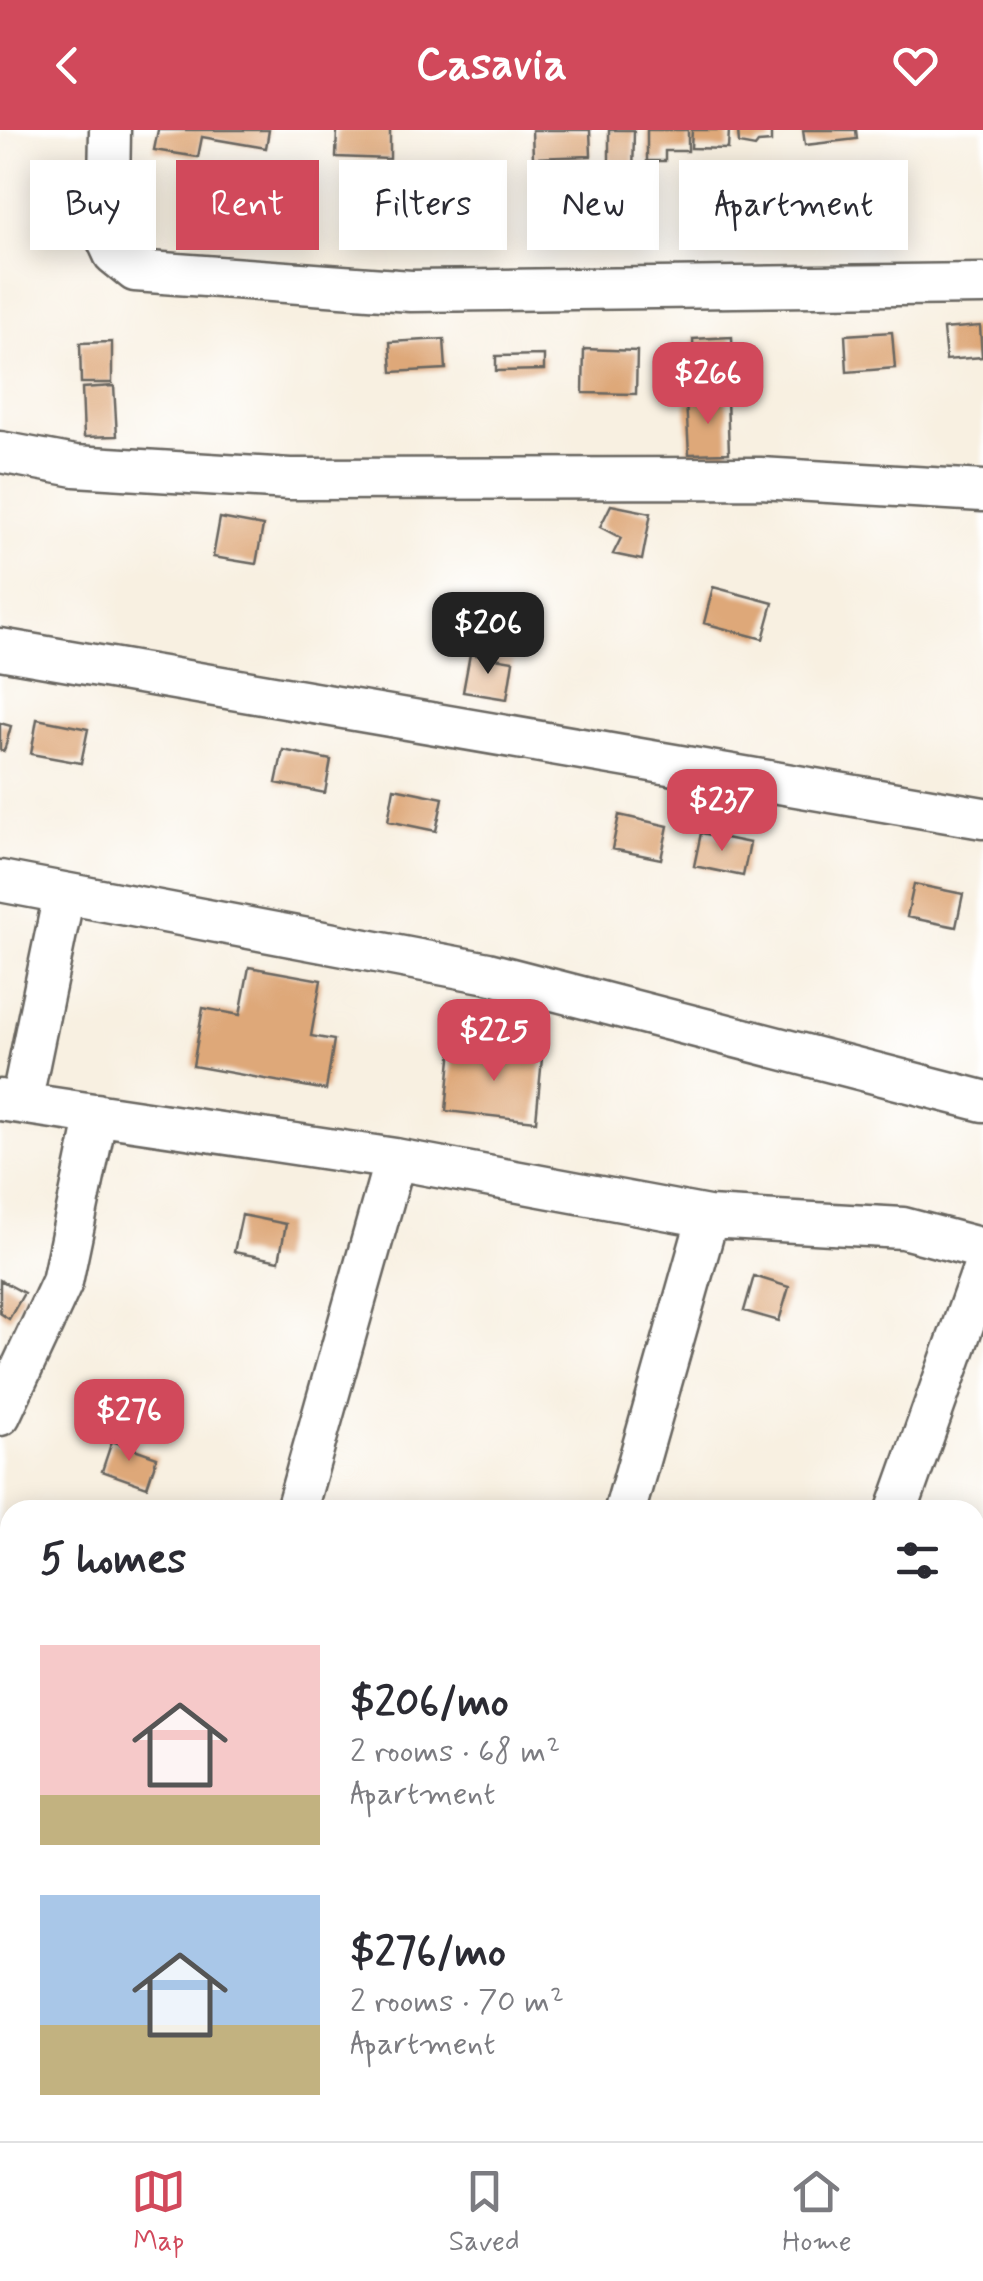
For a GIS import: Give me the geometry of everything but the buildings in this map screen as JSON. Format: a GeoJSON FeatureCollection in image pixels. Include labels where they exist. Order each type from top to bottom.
{"type":"FeatureCollection","features":[{"type":"Feature","properties":{"kind":"street"},"geometry":{"type":"LineString","coordinates":[[110,130],[108,242],[114,254],[135,271],[411,291],[983,284]]}},
{"type":"Feature","properties":{"kind":"street"},"geometry":{"type":"LineString","coordinates":[[0,452],[76,466],[290,479],[760,478],[983,491]]}},
{"type":"Feature","properties":{"kind":"street"},"geometry":{"type":"LineString","coordinates":[[0,649],[983,818]]}},
{"type":"Feature","properties":{"kind":"street"},"geometry":{"type":"LineString","coordinates":[[0,881],[488,972],[983,1100]]}},
{"type":"Feature","properties":{"kind":"street"},"geometry":{"type":"LineString","coordinates":[[64,894],[10,1102],[395,1159],[708,1217],[903,1228],[983,1249]]}},
{"type":"Feature","properties":{"kind":"street"},"geometry":{"type":"LineString","coordinates":[[0,1415],[62,1282],[97,1114]]}},
{"type":"Feature","properties":{"kind":"street"},"geometry":{"type":"LineString","coordinates":[[299,1500],[395,1159]]}},
{"type":"Feature","properties":{"kind":"street"},"geometry":{"type":"LineString","coordinates":[[629,1500],[708,1217]]}},
{"type":"Feature","properties":{"kind":"street"},"geometry":{"type":"LineString","coordinates":[[901,1500],[983,1269]]}}]}
